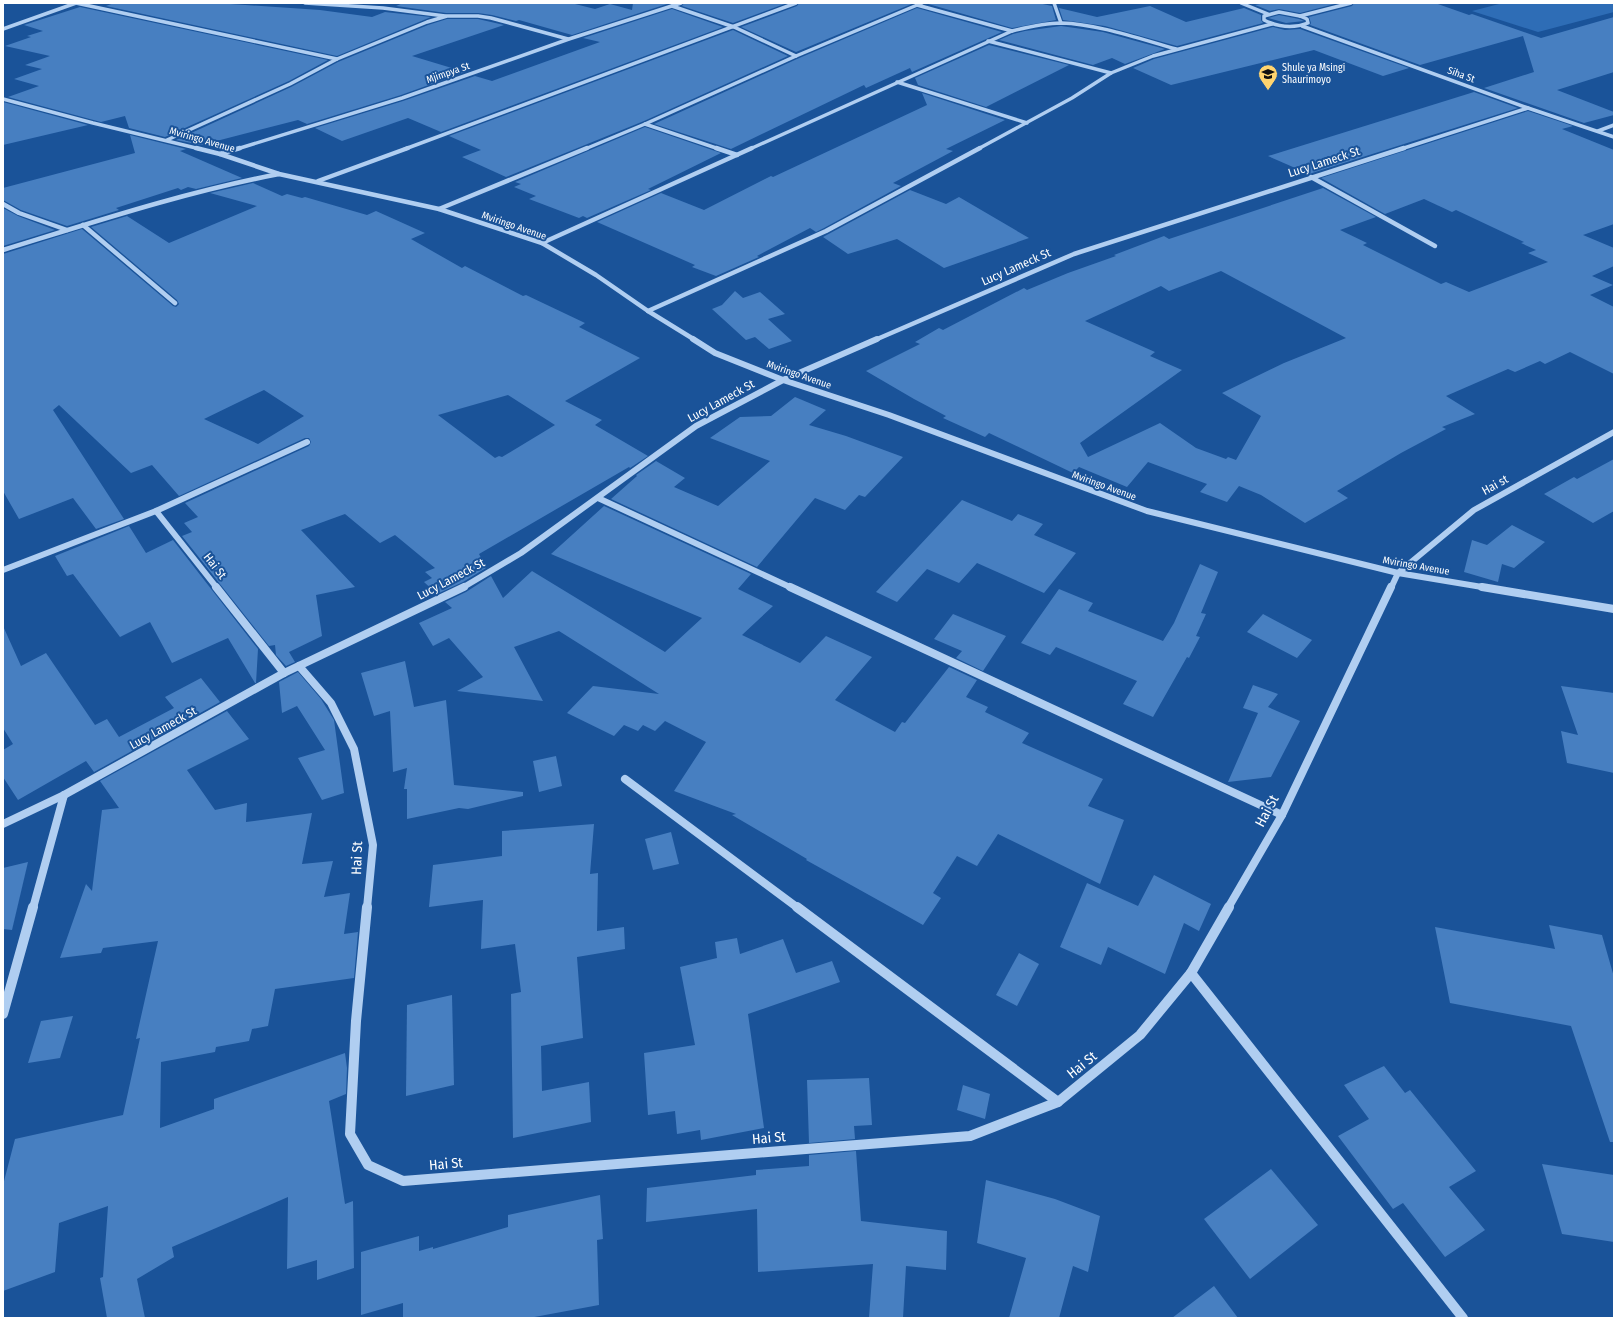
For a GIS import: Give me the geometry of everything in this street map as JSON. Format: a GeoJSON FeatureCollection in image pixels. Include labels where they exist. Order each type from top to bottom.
{"type":"FeatureCollection","features":[{"type":"Feature","properties":{"kind":"street"},"geometry":{"type":"LineString","coordinates":[[3,29],[76,3],[337,59]]}},
{"type":"Feature","properties":{"kind":"street"},"geometry":{"type":"LineString","coordinates":[[305,3],[384,8],[448,16],[478,16],[491,18],[569,39]]}},
{"type":"Feature","properties":{"kind":"street","name":"Mjimpya St"},"geometry":{"type":"LineString","coordinates":[[220,154],[402,98],[569,39],[681,3]]}},
{"type":"Feature","properties":{"kind":"street"},"geometry":{"type":"LineString","coordinates":[[317,181],[796,3]]}},
{"type":"Feature","properties":{"kind":"street"},"geometry":{"type":"LineString","coordinates":[[439,209],[645,124],[796,56],[922,3]]}},
{"type":"Feature","properties":{"kind":"street"},"geometry":{"type":"LineString","coordinates":[[1054,3],[1061,23]]}},
{"type":"Feature","properties":{"kind":"street"},"geometry":{"type":"LineString","coordinates":[[1240,3],[1268,14]]}},
{"type":"Feature","properties":{"kind":"street"},"geometry":{"type":"LineString","coordinates":[[1300,16],[1351,3]]}},
{"type":"Feature","properties":{"kind":"street"},"geometry":{"type":"LineString","coordinates":[[917,5],[1012,32]]}},
{"type":"Feature","properties":{"kind":"street"},"geometry":{"type":"LineString","coordinates":[[672,6],[734,27],[796,56]]}},
{"type":"Feature","properties":{"kind":"street"},"geometry":{"type":"LineString","coordinates":[[1272,24],[1264,20],[1264,16],[1279,12],[1300,16],[1307,19],[1308,23],[1302,26]]}},
{"type":"Feature","properties":{"kind":"street"},"geometry":{"type":"LineString","coordinates":[[167,140],[290,84],[337,59],[428,22],[448,16]]}},
{"type":"Feature","properties":{"kind":"street"},"geometry":{"type":"LineString","coordinates":[[542,243],[988,41],[1012,32],[1032,26],[1061,23],[1105,29],[1176,49]]}},
{"type":"Feature","properties":{"kind":"street"},"geometry":{"type":"LineString","coordinates":[[648,311],[826,231],[1072,98],[1111,73],[1176,49],[1272,24]]}},
{"type":"Feature","properties":{"kind":"street","name":"Siha St"},"geometry":{"type":"LineString","coordinates":[[1272,24],[1302,26],[1528,108],[1614,137]]}},
{"type":"Feature","properties":{"kind":"street"},"geometry":{"type":"LineString","coordinates":[[988,41],[1111,73]]}},
{"type":"Feature","properties":{"kind":"street"},"geometry":{"type":"LineString","coordinates":[[897,82],[1027,122]]}},
{"type":"Feature","properties":{"kind":"street","name":"Mviringo Avenue"},"geometry":{"type":"LineString","coordinates":[[3,99],[220,154],[279,174],[317,181],[439,209],[542,243],[596,275],[648,311],[715,353],[783,380],[889,415],[1147,511],[1398,573],[1614,609]]}},
{"type":"Feature","properties":{"kind":"street","name":"Lucy Lameck St"},"geometry":{"type":"LineString","coordinates":[[3,824],[64,795],[284,673],[457,591],[521,553],[696,426],[783,380],[1074,254],[1528,108]]}},
{"type":"Feature","properties":{"kind":"street"},"geometry":{"type":"LineString","coordinates":[[645,124],[737,155]]}},
{"type":"Feature","properties":{"kind":"street"},"geometry":{"type":"LineString","coordinates":[[1598,131],[1614,125]]}},
{"type":"Feature","properties":{"kind":"street"},"geometry":{"type":"LineString","coordinates":[[3,250],[83,225],[228,184],[279,174]]}},
{"type":"Feature","properties":{"kind":"street"},"geometry":{"type":"LineString","coordinates":[[1311,177],[1435,246]]}},
{"type":"Feature","properties":{"kind":"street"},"geometry":{"type":"LineString","coordinates":[[3,204],[19,212],[67,230]]}},
{"type":"Feature","properties":{"kind":"street"},"geometry":{"type":"LineString","coordinates":[[83,225],[175,302]]}},
{"type":"Feature","properties":{"kind":"street","name":"Hai st"},"geometry":{"type":"LineString","coordinates":[[1398,573],[1474,510],[1614,432]]}},
{"type":"Feature","properties":{"kind":"street"},"geometry":{"type":"LineString","coordinates":[[3,570],[156,511],[306,442]]}},
{"type":"Feature","properties":{"kind":"street"},"geometry":{"type":"LineString","coordinates":[[598,498],[1282,815]]}},
{"type":"Feature","properties":{"kind":"street","name":"Hai St"},"geometry":{"type":"LineString","coordinates":[[156,511],[284,673]]}},
{"type":"Feature","properties":{"kind":"street","name":"Hai St"},"geometry":{"type":"LineString","coordinates":[[299,666],[331,703],[354,749],[373,845],[356,1021],[350,1134],[368,1165],[403,1181],[970,1136],[1058,1102],[1140,1036],[1191,973],[1282,815],[1398,573]]}},
{"type":"Feature","properties":{"kind":"street"},"geometry":{"type":"LineString","coordinates":[[625,779],[1058,1102]]}},
{"type":"Feature","properties":{"kind":"street"},"geometry":{"type":"LineString","coordinates":[[3,1014],[64,795]]}},
{"type":"Feature","properties":{"kind":"street"},"geometry":{"type":"LineString","coordinates":[[1191,973],[1463,1318]]}},
{"type":"Feature","properties":{"kind":"shaded area"},"geometry":{"type":"Polygon","coordinates":[[[1503,3],[1614,3],[1614,12],[1538,32],[1472,11],[1503,3]]]}},
{"type":"Feature","properties":{"kind":"building"},"geometry":{"type":"Polygon","coordinates":[[[114,3],[216,3],[320,10],[372,17],[385,12],[431,17],[337,56],[106,6],[114,3]]]}},
{"type":"Feature","properties":{"kind":"building"},"geometry":{"type":"Polygon","coordinates":[[[403,3],[571,3],[595,9],[610,4],[632,10],[633,3],[670,3],[572,35],[519,20],[516,21],[492,15],[478,13],[446,13],[396,6],[403,3]]]}},
{"type":"Feature","properties":{"kind":"building"},"geometry":{"type":"Polygon","coordinates":[[[684,3],[787,3],[733,23],[682,6],[684,3]]]}},
{"type":"Feature","properties":{"kind":"building"},"geometry":{"type":"Polygon","coordinates":[[[799,3],[914,3],[796,52],[741,27],[797,6],[799,3]]]}},
{"type":"Feature","properties":{"kind":"building"},"geometry":{"type":"Polygon","coordinates":[[[925,3],[1038,3],[1052,6],[1056,20],[1012,28],[925,3]]]}},
{"type":"Feature","properties":{"kind":"building"},"geometry":{"type":"Polygon","coordinates":[[[1265,3],[1338,3],[1300,13],[1279,9],[1270,11],[1255,5],[1265,3]]]}},
{"type":"Feature","properties":{"kind":"building"},"geometry":{"type":"Polygon","coordinates":[[[1354,3],[1435,3],[1541,38],[1614,17],[1614,72],[1557,90],[1614,112],[1614,115],[1584,123],[1484,88],[1534,72],[1523,36],[1420,65],[1310,25],[1311,23],[1309,17],[1352,6],[1354,3]]]}},
{"type":"Feature","properties":{"kind":"building"},"geometry":{"type":"Polygon","coordinates":[[[1150,6],[1186,22],[1244,8],[1261,15],[1261,20],[1263,23],[1177,46],[1105,26],[1063,20],[1059,8],[1097,17],[1150,6]]]}},
{"type":"Feature","properties":{"kind":"building"},"geometry":{"type":"Polygon","coordinates":[[[80,7],[328,60],[289,81],[165,137],[129,128],[125,116],[101,122],[8,97],[39,86],[14,79],[42,69],[25,65],[50,56],[5,46],[31,37],[27,36],[43,31],[24,25],[80,7]]]}},
{"type":"Feature","properties":{"kind":"building"},"geometry":{"type":"Polygon","coordinates":[[[917,8],[1002,32],[912,72],[910,68],[866,88],[864,85],[731,149],[654,124],[797,59],[917,8]]]}},
{"type":"Feature","properties":{"kind":"building"},"geometry":{"type":"Polygon","coordinates":[[[672,9],[723,27],[441,132],[408,118],[342,141],[315,128],[403,101],[475,76],[492,81],[600,42],[583,38],[672,9]]]}},
{"type":"Feature","properties":{"kind":"building"},"geometry":{"type":"Polygon","coordinates":[[[1279,15],[1304,21],[1286,23],[1268,18],[1279,15]]]}},
{"type":"Feature","properties":{"kind":"building"},"geometry":{"type":"Polygon","coordinates":[[[447,19],[478,19],[504,25],[412,56],[465,72],[401,95],[307,124],[298,120],[201,145],[176,140],[291,87],[338,62],[428,25],[447,19]]]}},
{"type":"Feature","properties":{"kind":"building"},"geometry":{"type":"Polygon","coordinates":[[[1061,26],[1103,32],[1165,49],[1125,64],[1112,58],[1093,65],[999,40],[1025,31],[1061,26]]]}},
{"type":"Feature","properties":{"kind":"building"},"geometry":{"type":"Polygon","coordinates":[[[1273,27],[1285,30],[1300,29],[1409,68],[1383,76],[1314,50],[1171,85],[1133,68],[1154,59],[1273,27]]]}},
{"type":"Feature","properties":{"kind":"building"},"geometry":{"type":"Polygon","coordinates":[[[733,30],[788,56],[644,121],[506,177],[462,157],[481,150],[449,136],[733,30]]]}},
{"type":"Feature","properties":{"kind":"building"},"geometry":{"type":"Polygon","coordinates":[[[989,45],[1069,65],[986,107],[918,85],[915,78],[989,45]]]}},
{"type":"Feature","properties":{"kind":"building"},"geometry":{"type":"Polygon","coordinates":[[[1474,92],[1518,108],[1309,174],[1268,156],[1474,92]]]}},
{"type":"Feature","properties":{"kind":"building"},"geometry":{"type":"Polygon","coordinates":[[[922,93],[1005,120],[946,149],[953,151],[893,183],[901,186],[824,228],[816,232],[810,228],[757,256],[759,257],[716,276],[692,267],[695,265],[597,222],[661,193],[704,210],[771,176],[773,177],[927,105],[922,93]]]}},
{"type":"Feature","properties":{"kind":"building"},"geometry":{"type":"Polygon","coordinates":[[[3,102],[88,125],[3,145],[3,102]]]}},
{"type":"Feature","properties":{"kind":"building"},"geometry":{"type":"Polygon","coordinates":[[[1528,111],[1573,126],[1562,129],[1614,150],[1614,224],[1583,235],[1614,248],[1614,266],[1592,276],[1613,285],[1590,295],[1614,307],[1614,374],[1570,352],[1545,364],[1540,361],[1515,372],[1508,369],[1446,396],[1475,414],[1442,427],[1446,429],[1401,453],[1337,491],[1348,498],[1305,523],[1261,495],[1239,486],[1227,502],[1200,492],[1207,484],[1148,462],[1127,487],[1079,467],[1073,473],[989,433],[985,437],[943,418],[946,416],[866,371],[920,344],[915,342],[939,328],[943,330],[1024,288],[1027,290],[1164,236],[1169,239],[1323,188],[1376,217],[1340,230],[1367,243],[1363,245],[1441,284],[1446,282],[1469,292],[1548,262],[1528,253],[1536,250],[1521,243],[1524,242],[1456,210],[1452,212],[1424,199],[1385,214],[1321,178],[1528,111]],[[1221,271],[1169,291],[1161,286],[1085,321],[1155,352],[1150,356],[1182,370],[1080,443],[1088,457],[1160,423],[1196,448],[1226,459],[1228,457],[1236,460],[1261,416],[1222,393],[1284,363],[1346,338],[1221,271]]]}},
{"type":"Feature","properties":{"kind":"building"},"geometry":{"type":"Polygon","coordinates":[[[645,127],[721,153],[648,189],[651,190],[587,218],[583,216],[579,218],[529,199],[536,196],[514,187],[521,184],[515,182],[645,127]]]}},
{"type":"Feature","properties":{"kind":"building"},"geometry":{"type":"Polygon","coordinates":[[[130,135],[186,149],[180,151],[242,178],[196,189],[188,187],[181,190],[178,188],[116,208],[119,210],[67,226],[21,210],[3,200],[3,188],[135,153],[130,135]]]}},
{"type":"Feature","properties":{"kind":"building"},"geometry":{"type":"Polygon","coordinates":[[[253,183],[282,196],[287,194],[302,198],[305,197],[367,215],[376,211],[425,233],[411,239],[462,268],[465,266],[523,296],[526,295],[585,323],[579,327],[640,358],[565,401],[602,420],[595,425],[648,456],[630,468],[629,467],[479,554],[486,568],[463,582],[437,594],[424,582],[432,578],[425,572],[435,568],[395,535],[380,543],[345,514],[301,530],[355,587],[316,595],[322,636],[289,652],[295,662],[286,666],[276,655],[275,645],[269,646],[182,536],[192,532],[184,523],[198,517],[185,503],[309,446],[311,442],[309,438],[305,438],[179,496],[152,465],[131,473],[59,405],[53,410],[124,519],[96,529],[73,498],[19,519],[3,491],[3,254],[82,229],[176,307],[179,304],[177,300],[91,227],[127,216],[169,243],[257,206],[210,193],[253,183]],[[264,390],[204,419],[258,444],[304,416],[264,390]],[[508,395],[438,415],[495,458],[499,456],[502,457],[555,425],[508,395]]]}},
{"type":"Feature","properties":{"kind":"building"},"geometry":{"type":"Polygon","coordinates":[[[910,190],[946,204],[959,197],[1029,238],[944,268],[897,239],[848,254],[823,237],[910,190]]]}},
{"type":"Feature","properties":{"kind":"building"},"geometry":{"type":"Polygon","coordinates":[[[3,208],[18,216],[55,230],[3,246],[3,208]]]}},
{"type":"Feature","properties":{"kind":"building"},"geometry":{"type":"Polygon","coordinates":[[[735,291],[743,298],[760,292],[785,314],[768,319],[792,341],[769,349],[755,337],[746,340],[712,309],[722,305],[735,291]]]}},
{"type":"Feature","properties":{"kind":"building"},"geometry":{"type":"Polygon","coordinates":[[[795,397],[826,410],[809,425],[846,436],[903,457],[865,497],[859,495],[845,510],[815,498],[757,567],[611,499],[637,476],[636,475],[656,461],[685,478],[674,487],[718,506],[770,461],[710,438],[740,417],[771,416],[795,397]]]}},
{"type":"Feature","properties":{"kind":"building"},"geometry":{"type":"Polygon","coordinates":[[[1614,459],[1614,511],[1593,523],[1544,494],[1574,477],[1577,479],[1614,459]]]}},
{"type":"Feature","properties":{"kind":"building"},"geometry":{"type":"Polygon","coordinates":[[[962,500],[1012,521],[1018,514],[1043,524],[1034,535],[1076,553],[1044,593],[977,563],[959,583],[927,569],[897,602],[876,592],[962,500]]]}},
{"type":"Feature","properties":{"kind":"building"},"geometry":{"type":"Polygon","coordinates":[[[604,506],[751,574],[738,589],[773,606],[742,635],[800,663],[826,636],[872,657],[835,700],[895,732],[902,722],[905,723],[949,667],[977,680],[966,697],[988,707],[985,712],[1029,733],[1022,743],[1103,779],[1088,806],[1124,820],[1100,884],[998,834],[977,866],[957,856],[933,893],[941,898],[923,925],[806,860],[807,859],[732,815],[736,814],[674,791],[706,742],[665,721],[655,731],[643,725],[638,731],[624,725],[614,736],[567,713],[593,686],[659,694],[559,631],[514,647],[543,701],[457,691],[483,677],[449,638],[433,646],[419,623],[452,608],[445,602],[466,592],[491,576],[503,598],[532,571],[665,652],[702,618],[551,554],[604,506]]]}},
{"type":"Feature","properties":{"kind":"building"},"geometry":{"type":"Polygon","coordinates":[[[1512,525],[1545,542],[1514,568],[1502,564],[1498,582],[1464,572],[1472,540],[1487,545],[1512,525]]]}},
{"type":"Feature","properties":{"kind":"building"},"geometry":{"type":"Polygon","coordinates":[[[129,526],[146,553],[173,540],[258,649],[256,683],[228,638],[172,663],[150,622],[120,637],[73,574],[67,576],[55,556],[129,526]]]}},
{"type":"Feature","properties":{"kind":"building"},"geometry":{"type":"Polygon","coordinates":[[[1200,564],[1218,572],[1201,613],[1206,614],[1196,636],[1200,637],[1153,717],[1123,704],[1137,681],[1056,647],[1050,655],[1021,643],[1059,589],[1093,603],[1088,611],[1163,641],[1174,623],[1200,564]]]}},
{"type":"Feature","properties":{"kind":"building"},"geometry":{"type":"Polygon","coordinates":[[[953,614],[1006,636],[983,671],[956,658],[962,651],[934,639],[953,614]]]}},
{"type":"Feature","properties":{"kind":"building"},"geometry":{"type":"Polygon","coordinates":[[[1263,614],[1312,640],[1297,658],[1247,632],[1263,614]]]}},
{"type":"Feature","properties":{"kind":"building"},"geometry":{"type":"Polygon","coordinates":[[[3,626],[21,666],[46,653],[95,725],[107,719],[119,737],[174,708],[165,697],[201,678],[220,702],[94,772],[86,761],[18,800],[3,777],[3,750],[13,744],[3,728],[3,626]]]}},
{"type":"Feature","properties":{"kind":"building"},"geometry":{"type":"Polygon","coordinates":[[[405,661],[414,707],[446,700],[454,785],[523,792],[523,796],[468,809],[459,808],[407,819],[407,789],[404,789],[407,768],[393,772],[390,711],[374,716],[361,673],[405,661]]]}},
{"type":"Feature","properties":{"kind":"building"},"geometry":{"type":"Polygon","coordinates":[[[298,672],[321,699],[334,720],[344,793],[322,800],[298,758],[325,750],[297,706],[282,713],[279,682],[298,672]]]}},
{"type":"Feature","properties":{"kind":"building"},"geometry":{"type":"Polygon","coordinates":[[[1253,685],[1278,694],[1268,707],[1300,721],[1271,777],[1228,782],[1258,713],[1243,708],[1253,685]]]}},
{"type":"Feature","properties":{"kind":"building"},"geometry":{"type":"Polygon","coordinates":[[[1561,686],[1614,693],[1614,773],[1567,763],[1561,731],[1578,735],[1561,686]]]}},
{"type":"Feature","properties":{"kind":"building"},"geometry":{"type":"Polygon","coordinates":[[[227,711],[249,739],[187,770],[215,810],[247,803],[246,822],[312,813],[302,864],[333,861],[324,897],[350,893],[344,934],[358,932],[354,978],[275,989],[268,1026],[252,1029],[249,1041],[216,1047],[215,1052],[161,1062],[160,1128],[214,1109],[214,1099],[345,1053],[347,1068],[346,1094],[329,1101],[345,1204],[353,1201],[354,1268],[317,1280],[317,1260],[287,1269],[288,1197],[172,1247],[174,1257],[137,1279],[145,1318],[107,1318],[100,1278],[103,1277],[108,1206],[59,1223],[55,1272],[3,1291],[3,1185],[15,1139],[123,1115],[140,1038],[136,1039],[158,941],[103,948],[101,953],[60,958],[86,884],[92,891],[102,810],[119,808],[100,781],[227,711]]]}},
{"type":"Feature","properties":{"kind":"building"},"geometry":{"type":"Polygon","coordinates":[[[556,756],[562,786],[539,792],[533,761],[556,756]]]}},
{"type":"Feature","properties":{"kind":"building"},"geometry":{"type":"Polygon","coordinates":[[[594,824],[590,874],[598,873],[597,931],[624,927],[625,949],[577,957],[583,1038],[541,1046],[542,1091],[589,1082],[591,1122],[513,1138],[511,994],[521,992],[515,944],[481,949],[483,900],[429,907],[433,865],[502,856],[502,831],[594,824]]]}},
{"type":"Feature","properties":{"kind":"building"},"geometry":{"type":"Polygon","coordinates":[[[671,832],[679,864],[653,870],[645,839],[671,832]]]}},
{"type":"Feature","properties":{"kind":"building"},"geometry":{"type":"Polygon","coordinates":[[[28,862],[12,930],[3,929],[3,868],[28,862]]]}},
{"type":"Feature","properties":{"kind":"building"},"geometry":{"type":"Polygon","coordinates":[[[1154,875],[1211,904],[1199,931],[1184,923],[1165,974],[1108,947],[1101,965],[1060,947],[1087,883],[1138,906],[1154,875]]]}},
{"type":"Feature","properties":{"kind":"building"},"geometry":{"type":"Polygon","coordinates":[[[1549,925],[1602,935],[1614,977],[1614,1142],[1610,1142],[1571,1026],[1450,1003],[1435,927],[1555,949],[1549,925]]]}},
{"type":"Feature","properties":{"kind":"building"},"geometry":{"type":"Polygon","coordinates":[[[737,938],[740,954],[783,939],[796,973],[832,961],[840,982],[748,1014],[764,1128],[701,1140],[700,1130],[677,1134],[675,1111],[648,1115],[644,1053],[695,1045],[680,967],[717,958],[715,942],[737,938]]]}},
{"type":"Feature","properties":{"kind":"building"},"geometry":{"type":"Polygon","coordinates":[[[1019,953],[1039,964],[1017,1006],[996,995],[1019,953]]]}},
{"type":"Feature","properties":{"kind":"building"},"geometry":{"type":"Polygon","coordinates":[[[452,995],[454,1085],[406,1096],[407,1005],[452,995]]]}},
{"type":"Feature","properties":{"kind":"building"},"geometry":{"type":"Polygon","coordinates":[[[73,1016],[60,1058],[28,1063],[41,1021],[73,1016]]]}},
{"type":"Feature","properties":{"kind":"building"},"geometry":{"type":"Polygon","coordinates":[[[1384,1066],[1405,1093],[1410,1090],[1476,1171],[1449,1187],[1485,1230],[1445,1257],[1403,1203],[1393,1209],[1338,1136],[1369,1119],[1344,1085],[1384,1066]]]}},
{"type":"Feature","properties":{"kind":"building"},"geometry":{"type":"Polygon","coordinates":[[[869,1078],[872,1125],[854,1126],[855,1139],[809,1143],[807,1080],[869,1078]]]}},
{"type":"Feature","properties":{"kind":"building"},"geometry":{"type":"Polygon","coordinates":[[[963,1085],[990,1094],[985,1119],[957,1110],[963,1085]]]}},
{"type":"Feature","properties":{"kind":"building"},"geometry":{"type":"Polygon","coordinates":[[[856,1151],[861,1221],[947,1231],[946,1270],[906,1266],[903,1318],[869,1318],[873,1264],[758,1272],[757,1209],[646,1222],[647,1188],[756,1175],[756,1170],[809,1166],[809,1155],[856,1151]]]}},
{"type":"Feature","properties":{"kind":"building"},"geometry":{"type":"Polygon","coordinates":[[[1542,1164],[1614,1175],[1614,1242],[1562,1234],[1542,1164]]]}},
{"type":"Feature","properties":{"kind":"building"},"geometry":{"type":"Polygon","coordinates":[[[1271,1169],[1318,1225],[1250,1279],[1204,1219],[1271,1169]]]}},
{"type":"Feature","properties":{"kind":"building"},"geometry":{"type":"Polygon","coordinates":[[[986,1180],[1055,1199],[1100,1216],[1088,1272],[1073,1266],[1059,1318],[1009,1318],[1026,1258],[977,1243],[986,1180]]]}},
{"type":"Feature","properties":{"kind":"building"},"geometry":{"type":"Polygon","coordinates":[[[600,1195],[603,1239],[597,1240],[599,1305],[529,1318],[403,1318],[403,1303],[361,1315],[361,1252],[419,1236],[419,1251],[433,1247],[433,1249],[508,1227],[508,1215],[600,1195]]]}},
{"type":"Feature","properties":{"kind":"building"},"geometry":{"type":"Polygon","coordinates":[[[1214,1286],[1238,1318],[1172,1318],[1214,1286]]]}},
{"type":"Feature","properties":{"kind":"place","name":"Shule ya Msingi Shaurimoyo"},"geometry":{"type":"Point","coordinates":[1268,91]}}]}
